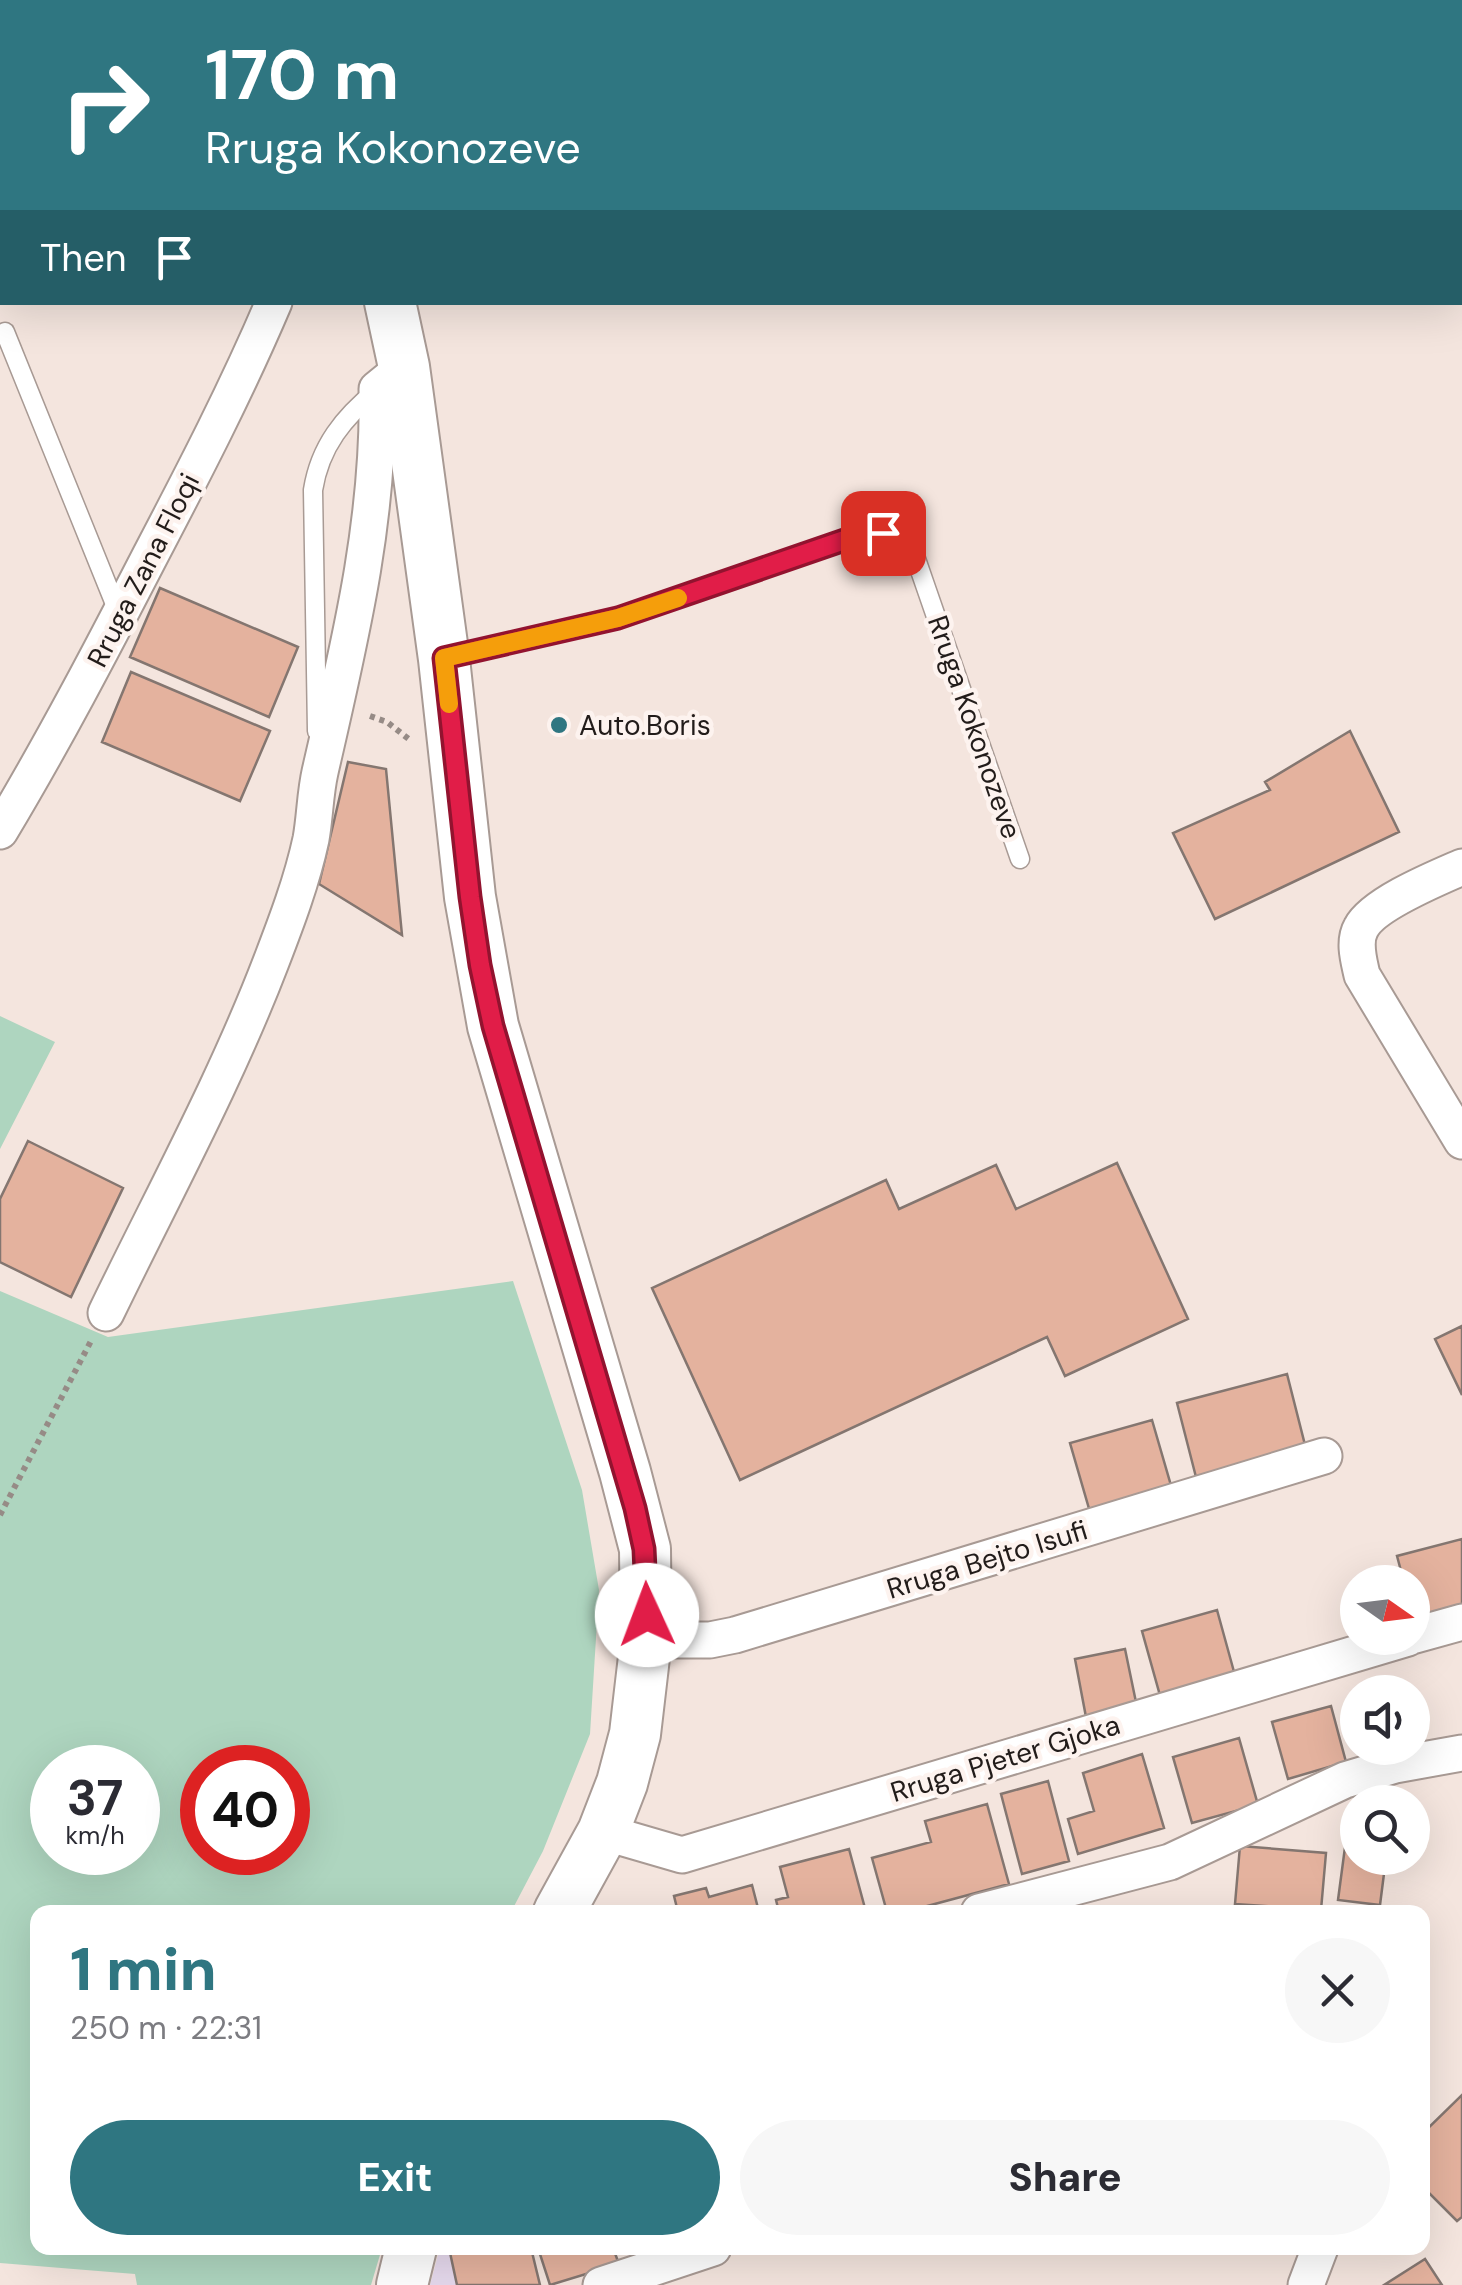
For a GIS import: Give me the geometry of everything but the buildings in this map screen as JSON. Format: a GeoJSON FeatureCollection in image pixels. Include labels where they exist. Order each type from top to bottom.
{"type":"FeatureCollection","features":[{"type":"Feature","properties":{"kind":"street","name":"Rruga Zana Floqi"},"geometry":{"type":"LineString","coordinates":[[0,831],[56,737],[120,616],[236,390],[273,305]]}},
{"type":"Feature","properties":{"kind":"street"},"geometry":{"type":"LineString","coordinates":[[106,1313],[226,1066],[270,965],[311,839],[318,779],[367,547],[391,378],[390,305]]}},
{"type":"Feature","properties":{"kind":"street"},"geometry":{"type":"LineString","coordinates":[[391,378],[444,658],[480,965],[493,1026],[644,1549],[646,1640],[635,1734],[603,1832],[563,1905]]}},
{"type":"Feature","properties":{"kind":"street"},"geometry":{"type":"LineString","coordinates":[[1462,866],[1388,903],[1360,928],[1357,951],[1362,975],[1462,1142]]}},
{"type":"Feature","properties":{"kind":"street","name":"Rruga Bejto Isufi"},"geometry":{"type":"LineString","coordinates":[[646,1640],[710,1640],[735,1635],[1324,1456]]}},
{"type":"Feature","properties":{"kind":"street","name":"Rruga Pjeter Gjoka"},"geometry":{"type":"LineString","coordinates":[[1430,1631],[1462,1622]]}},
{"type":"Feature","properties":{"kind":"street","name":"Rruga Pjeter Gjoka"},"geometry":{"type":"LineString","coordinates":[[603,1832],[682,1855],[1350,1655]]}},
{"type":"Feature","properties":{"kind":"street"},"geometry":{"type":"LineString","coordinates":[[1006,1905],[1170,1862],[1345,1780],[1395,1765],[1462,1753]]}},
{"type":"Feature","properties":{"kind":"street"},"geometry":{"type":"LineString","coordinates":[[402,2285],[409,2255]]}},
{"type":"Feature","properties":{"kind":"street"},"geometry":{"type":"LineString","coordinates":[[601,2285],[693,2255]]}},
{"type":"Feature","properties":{"kind":"street"},"geometry":{"type":"LineString","coordinates":[[1306,2285],[1317,2255]]}},
{"type":"Feature","properties":{"kind":"lane"},"geometry":{"type":"LineString","coordinates":[[5,332],[120,616]]}},
{"type":"Feature","properties":{"kind":"lane"},"geometry":{"type":"LineString","coordinates":[[318,779],[313,490],[326,445],[360,403],[391,378]]}},
{"type":"Feature","properties":{"kind":"lane","name":"Rruga Kokonozeve"},"geometry":{"type":"LineString","coordinates":[[444,658],[618,618],[856,536],[883,533],[902,541],[915,556],[1020,859]]}},
{"type":"Feature","properties":{"kind":"path"},"geometry":{"type":"LineString","coordinates":[[336,703],[387,722],[456,774]]}},
{"type":"Feature","properties":{"kind":"path"},"geometry":{"type":"LineString","coordinates":[[0,1515],[106,1313]]}},
{"type":"Feature","properties":{"kind":"shaded area"},"geometry":{"type":"Polygon","coordinates":[[[438,2255],[533,2255],[540,2285],[430,2285],[438,2255]]]}},
{"type":"Feature","properties":{"kind":"green space"},"geometry":{"type":"Polygon","coordinates":[[[0,1016],[55,1042],[0,1149],[0,1016]]]}},
{"type":"Feature","properties":{"kind":"green space"},"geometry":{"type":"Polygon","coordinates":[[[513,1281],[582,1490],[599,1590],[590,1734],[543,1851],[515,1905],[30,1905],[30,2255],[380,2255],[371,2285],[137,2285],[135,2274],[0,2263],[0,1291],[108,1337],[513,1281]]]}},
{"type":"Feature","properties":{"kind":"slow traffic"},"geometry":{"type":"LineString","coordinates":[[449,704],[444,658],[618,618],[678,598]]}},
{"type":"Feature","properties":{"kind":"place","name":"Auto.Boris"},"geometry":{"type":"Point","coordinates":[559,725]}},
{"type":"Feature","properties":{"kind":"route"},"geometry":{"type":"LineString","coordinates":[[647,1615],[644,1549],[635,1508],[493,1026],[480,965],[444,658],[618,618],[856,536],[883,533]]}}]}
